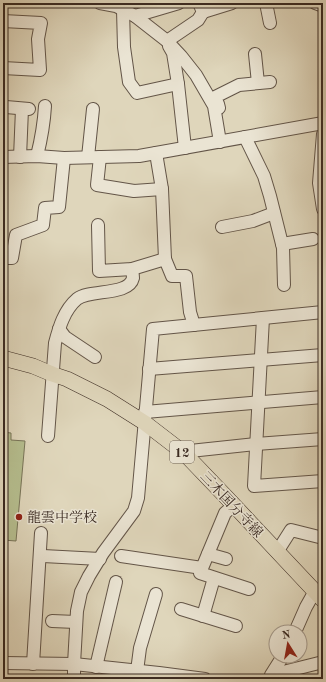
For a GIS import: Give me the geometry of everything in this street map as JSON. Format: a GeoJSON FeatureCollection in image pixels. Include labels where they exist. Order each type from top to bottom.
{"type":"FeatureCollection","features":[{"type":"Feature","properties":{"kind":"main road","name":"三木国分寺線"},"geometry":{"type":"LineString","coordinates":[[3,358],[33,366],[67,379],[145,418],[184,454],[234,505],[319,596]]}},
{"type":"Feature","properties":{"kind":"street"},"geometry":{"type":"LineString","coordinates":[[100,3],[122,6],[167,41],[181,56],[192,70],[214,106],[222,141]]}},
{"type":"Feature","properties":{"kind":"street"},"geometry":{"type":"LineString","coordinates":[[135,16],[179,3]]}},
{"type":"Feature","properties":{"kind":"street"},"geometry":{"type":"LineString","coordinates":[[167,41],[198,20],[201,8],[232,3]]}},
{"type":"Feature","properties":{"kind":"street"},"geometry":{"type":"LineString","coordinates":[[266,3],[270,23]]}},
{"type":"Feature","properties":{"kind":"street"},"geometry":{"type":"LineString","coordinates":[[315,3],[323,6]]}},
{"type":"Feature","properties":{"kind":"street"},"geometry":{"type":"LineString","coordinates":[[122,6],[124,47],[129,82],[136,93],[178,84]]}},
{"type":"Feature","properties":{"kind":"street"},"geometry":{"type":"LineString","coordinates":[[3,21],[41,23],[38,39],[40,70],[3,68]]}},
{"type":"Feature","properties":{"kind":"street"},"geometry":{"type":"LineString","coordinates":[[167,41],[173,53],[185,148]]}},
{"type":"Feature","properties":{"kind":"street"},"geometry":{"type":"LineString","coordinates":[[222,141],[218,104],[215,97],[239,85],[264,82],[255,54]]}},
{"type":"Feature","properties":{"kind":"street"},"geometry":{"type":"LineString","coordinates":[[37,156],[42,138],[45,106]]}},
{"type":"Feature","properties":{"kind":"street"},"geometry":{"type":"LineString","coordinates":[[6,107],[26,109],[20,157]]}},
{"type":"Feature","properties":{"kind":"street"},"geometry":{"type":"LineString","coordinates":[[93,109],[97,123],[94,157],[97,185],[134,191],[162,188]]}},
{"type":"Feature","properties":{"kind":"street"},"geometry":{"type":"LineString","coordinates":[[3,156],[64,158],[139,156],[323,123]]}},
{"type":"Feature","properties":{"kind":"street"},"geometry":{"type":"LineString","coordinates":[[323,134],[319,184],[323,209]]}},
{"type":"Feature","properties":{"kind":"street"},"geometry":{"type":"LineString","coordinates":[[245,137],[264,176],[270,196],[283,248],[284,285]]}},
{"type":"Feature","properties":{"kind":"street"},"geometry":{"type":"LineString","coordinates":[[156,153],[162,188],[166,259],[172,276],[186,276],[190,312],[194,325]]}},
{"type":"Feature","properties":{"kind":"street"},"geometry":{"type":"LineString","coordinates":[[3,258],[12,258],[16,235],[43,225],[41,207],[62,207],[64,158]]}},
{"type":"Feature","properties":{"kind":"street"},"geometry":{"type":"LineString","coordinates":[[222,227],[253,221],[274,213]]}},
{"type":"Feature","properties":{"kind":"street"},"geometry":{"type":"LineString","coordinates":[[98,225],[99,271],[132,269],[166,259]]}},
{"type":"Feature","properties":{"kind":"street"},"geometry":{"type":"LineString","coordinates":[[282,244],[312,239]]}},
{"type":"Feature","properties":{"kind":"street"},"geometry":{"type":"LineString","coordinates":[[48,436],[55,343],[66,313],[76,300],[84,295],[121,289],[128,285],[133,278],[132,269]]}},
{"type":"Feature","properties":{"kind":"street"},"geometry":{"type":"LineString","coordinates":[[74,679],[76,622],[81,592],[100,559],[134,511],[138,498],[152,329],[323,312]]}},
{"type":"Feature","properties":{"kind":"street"},"geometry":{"type":"LineString","coordinates":[[263,318],[254,486],[323,481]]}},
{"type":"Feature","properties":{"kind":"street"},"geometry":{"type":"LineString","coordinates":[[59,329],[65,338],[95,357]]}},
{"type":"Feature","properties":{"kind":"street"},"geometry":{"type":"LineString","coordinates":[[149,369],[323,355]]}},
{"type":"Feature","properties":{"kind":"street"},"geometry":{"type":"LineString","coordinates":[[145,418],[258,402],[323,397]]}},
{"type":"Feature","properties":{"kind":"street"},"geometry":{"type":"LineString","coordinates":[[184,454],[190,451],[323,439]]}},
{"type":"Feature","properties":{"kind":"street"},"geometry":{"type":"LineString","coordinates":[[234,505],[225,513],[200,573],[249,589]]}},
{"type":"Feature","properties":{"kind":"street"},"geometry":{"type":"LineString","coordinates":[[277,552],[291,530],[323,538]]}},
{"type":"Feature","properties":{"kind":"street"},"geometry":{"type":"LineString","coordinates":[[32,664],[41,533]]}},
{"type":"Feature","properties":{"kind":"street"},"geometry":{"type":"LineString","coordinates":[[208,554],[226,558]]}},
{"type":"Feature","properties":{"kind":"street"},"geometry":{"type":"LineString","coordinates":[[43,556],[100,559]]}},
{"type":"Feature","properties":{"kind":"street"},"geometry":{"type":"LineString","coordinates":[[121,556],[202,568]]}},
{"type":"Feature","properties":{"kind":"street"},"geometry":{"type":"LineString","coordinates":[[203,616],[214,578]]}},
{"type":"Feature","properties":{"kind":"street"},"geometry":{"type":"LineString","coordinates":[[96,666],[116,582]]}},
{"type":"Feature","properties":{"kind":"street"},"geometry":{"type":"LineString","coordinates":[[137,671],[140,648],[156,594]]}},
{"type":"Feature","properties":{"kind":"street"},"geometry":{"type":"LineString","coordinates":[[299,624],[306,607],[319,596]]}},
{"type":"Feature","properties":{"kind":"street"},"geometry":{"type":"LineString","coordinates":[[181,609],[236,626]]}},
{"type":"Feature","properties":{"kind":"street"},"geometry":{"type":"LineString","coordinates":[[52,621],[76,622]]}},
{"type":"Feature","properties":{"kind":"street"},"geometry":{"type":"LineString","coordinates":[[278,664],[272,674],[323,662]]}},
{"type":"Feature","properties":{"kind":"street"},"geometry":{"type":"LineString","coordinates":[[3,663],[74,664],[96,666],[119,674],[137,671],[205,679]]}},
{"type":"Feature","properties":{"kind":"green space"},"geometry":{"type":"Polygon","coordinates":[[[3,432],[11,433],[11,440],[25,441],[16,541],[3,540],[3,432]]]}},
{"type":"Feature","properties":{"kind":"place","name":"龍雲中学校"},"geometry":{"type":"Point","coordinates":[19,517]}}]}
